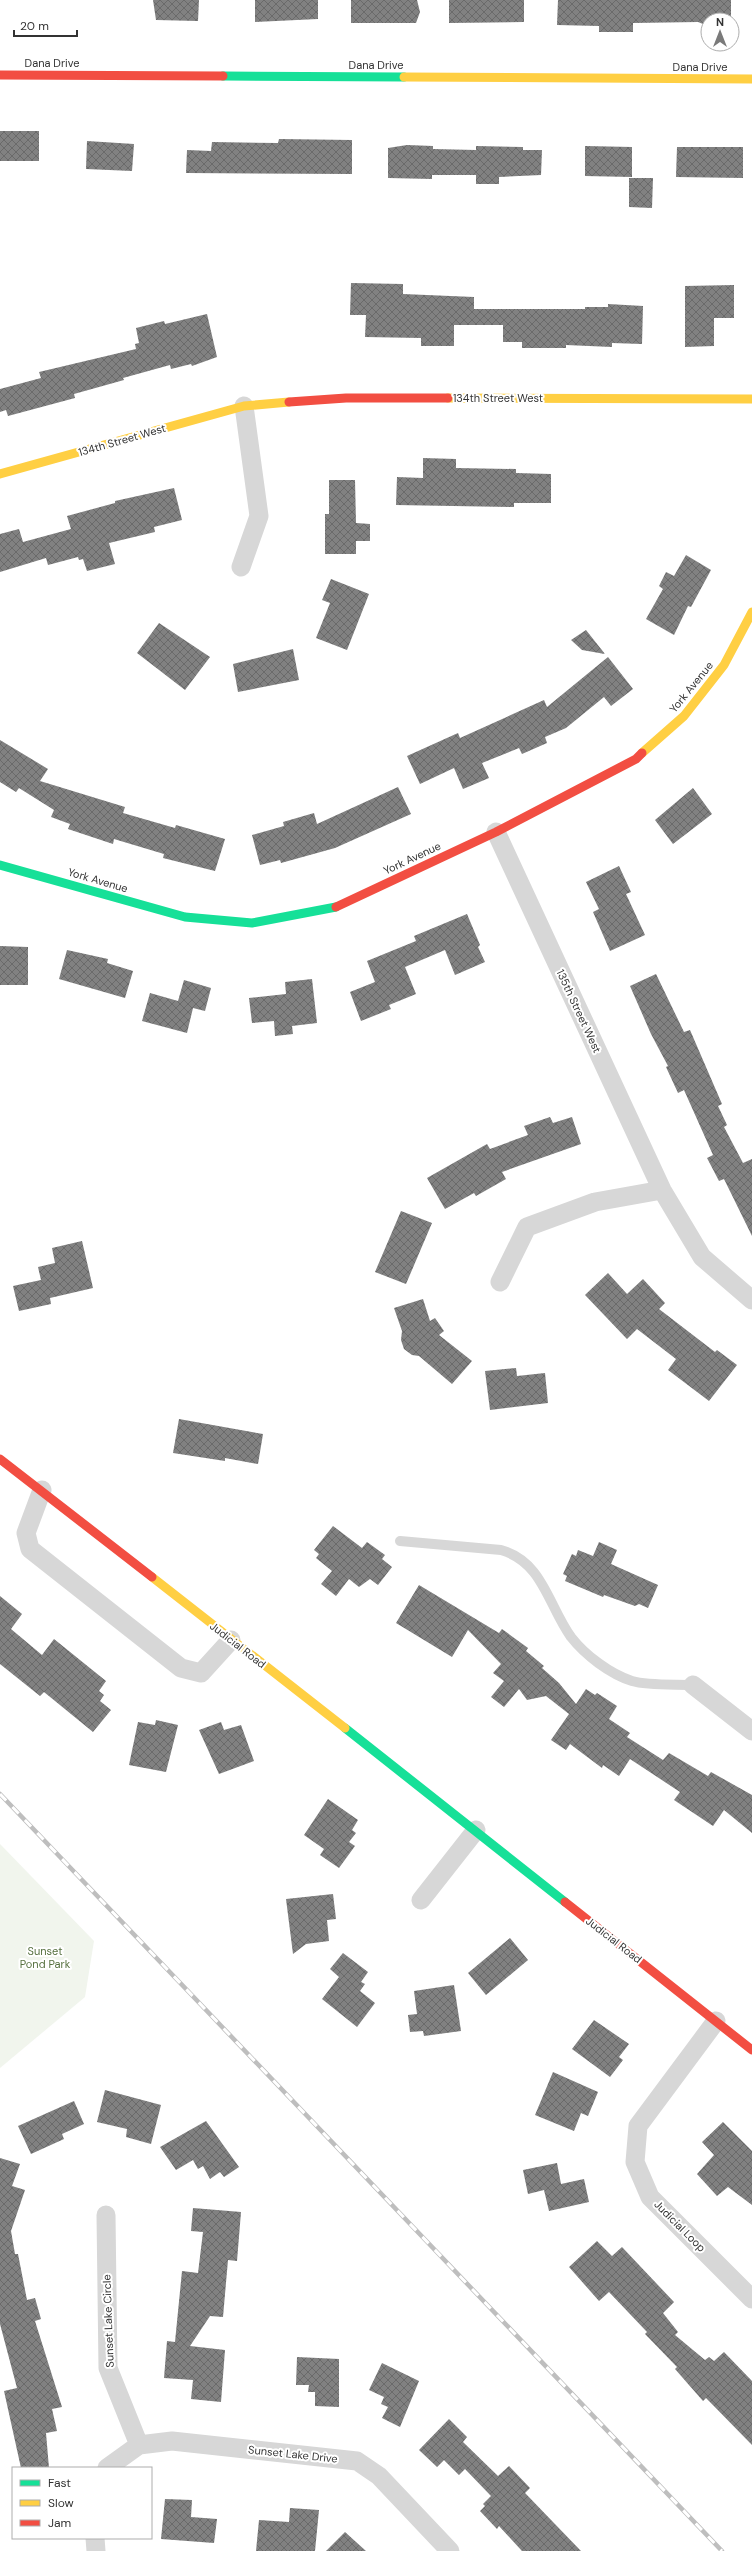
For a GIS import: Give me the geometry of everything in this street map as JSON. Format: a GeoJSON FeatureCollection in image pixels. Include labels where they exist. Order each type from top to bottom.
{"type":"FeatureCollection","features":[{"type":"Feature","properties":{"kind":"street","name":"Dana Drive"},"geometry":{"type":"LineString","coordinates":[[0,75],[752,80]]}},
{"type":"Feature","properties":{"kind":"street","name":"134th Street West"},"geometry":{"type":"LineString","coordinates":[[0,474],[244,406],[346,398],[752,399]]}},
{"type":"Feature","properties":{"kind":"street"},"geometry":{"type":"LineString","coordinates":[[241,567],[259,516],[244,406]]}},
{"type":"Feature","properties":{"kind":"street","name":"York Avenue"},"geometry":{"type":"LineString","coordinates":[[0,865],[185,917],[252,923],[332,909],[496,832],[636,759],[689,710],[724,665],[752,612]]}},
{"type":"Feature","properties":{"kind":"street","name":"135th Street West"},"geometry":{"type":"LineString","coordinates":[[496,832],[662,1190],[702,1257],[752,1300]]}},
{"type":"Feature","properties":{"kind":"street"},"geometry":{"type":"LineString","coordinates":[[500,1282],[527,1227],[595,1202],[662,1190]]}},
{"type":"Feature","properties":{"kind":"street","name":"Judicial Road"},"geometry":{"type":"LineString","coordinates":[[0,1459],[42,1490],[231,1640],[476,1830],[752,2050]]}},
{"type":"Feature","properties":{"kind":"street"},"geometry":{"type":"LineString","coordinates":[[42,1490],[26,1533],[30,1549],[181,1668],[201,1673],[231,1640]]}},
{"type":"Feature","properties":{"kind":"street"},"geometry":{"type":"LineString","coordinates":[[693,1685],[752,1731]]}},
{"type":"Feature","properties":{"kind":"street"},"geometry":{"type":"LineString","coordinates":[[421,1900],[476,1830]]}},
{"type":"Feature","properties":{"kind":"street","name":"Judicial Loop"},"geometry":{"type":"LineString","coordinates":[[716,2021],[638,2126],[635,2162],[650,2197],[752,2299]]}},
{"type":"Feature","properties":{"kind":"street","name":"Sunset Lake Circle"},"geometry":{"type":"LineString","coordinates":[[106,2214],[108,2368],[139,2445]]}},
{"type":"Feature","properties":{"kind":"street","name":"Sunset Lake Drive"},"geometry":{"type":"LineString","coordinates":[[108,2467],[139,2445],[172,2440],[357,2460],[379,2476],[450,2551]]}},
{"type":"Feature","properties":{"kind":"street"},"geometry":{"type":"LineString","coordinates":[[94,2539],[96,2551]]}},
{"type":"Feature","properties":{"kind":"lane"},"geometry":{"type":"LineString","coordinates":[[400,1540],[501,1550],[515,1554],[524,1561],[542,1583],[572,1637],[600,1665],[633,1681],[693,1685]]}},
{"type":"Feature","properties":{"kind":"green space","name":"Sunset Pond Park"},"geometry":{"type":"Polygon","coordinates":[[[0,1844],[94,1941],[85,1997],[0,2068],[0,1844]]]}},
{"type":"Feature","properties":{"kind":"building"},"geometry":{"type":"Polygon","coordinates":[[[153,0],[199,0],[198,21],[156,20],[153,0]]]}},
{"type":"Feature","properties":{"kind":"building"},"geometry":{"type":"Polygon","coordinates":[[[255,0],[318,0],[318,19],[255,22],[255,0]]]}},
{"type":"Feature","properties":{"kind":"building"},"geometry":{"type":"Polygon","coordinates":[[[351,0],[417,0],[420,12],[416,23],[351,23],[351,0]]]}},
{"type":"Feature","properties":{"kind":"building"},"geometry":{"type":"Polygon","coordinates":[[[449,0],[524,0],[524,22],[449,23],[449,0]]]}},
{"type":"Feature","properties":{"kind":"building"},"geometry":{"type":"Polygon","coordinates":[[[558,0],[731,0],[731,12],[700,12],[700,23],[633,23],[633,32],[599,32],[599,26],[557,25],[558,0]]]}},
{"type":"Feature","properties":{"kind":"building"},"geometry":{"type":"Polygon","coordinates":[[[0,131],[39,131],[39,161],[0,161],[0,131]]]}},
{"type":"Feature","properties":{"kind":"building"},"geometry":{"type":"Polygon","coordinates":[[[279,139],[352,140],[352,174],[186,173],[187,150],[211,151],[212,142],[278,143],[279,139]]]}},
{"type":"Feature","properties":{"kind":"building"},"geometry":{"type":"Polygon","coordinates":[[[87,141],[134,144],[132,171],[86,169],[87,141]]]}},
{"type":"Feature","properties":{"kind":"building"},"geometry":{"type":"Polygon","coordinates":[[[407,145],[433,146],[433,149],[476,150],[476,146],[523,147],[523,150],[542,150],[541,175],[499,177],[499,184],[476,184],[476,175],[432,175],[432,179],[388,178],[388,148],[407,145]]]}},
{"type":"Feature","properties":{"kind":"building"},"geometry":{"type":"Polygon","coordinates":[[[585,146],[632,147],[632,177],[585,176],[585,146]]]}},
{"type":"Feature","properties":{"kind":"building"},"geometry":{"type":"Polygon","coordinates":[[[677,147],[743,147],[743,178],[676,177],[677,147]]]}},
{"type":"Feature","properties":{"kind":"building"},"geometry":{"type":"Polygon","coordinates":[[[629,178],[653,178],[652,208],[629,207],[629,178]]]}},
{"type":"Feature","properties":{"kind":"building"},"geometry":{"type":"Polygon","coordinates":[[[351,283],[403,284],[403,294],[474,297],[474,309],[585,309],[585,307],[608,307],[608,304],[643,306],[642,344],[612,343],[612,347],[566,345],[566,348],[522,348],[522,342],[503,342],[503,325],[454,325],[454,346],[421,346],[421,338],[365,337],[366,315],[350,315],[351,283]]]}},
{"type":"Feature","properties":{"kind":"building"},"geometry":{"type":"Polygon","coordinates":[[[734,285],[734,318],[714,318],[714,346],[685,347],[685,286],[734,285]]]}},
{"type":"Feature","properties":{"kind":"building"},"geometry":{"type":"Polygon","coordinates":[[[207,314],[217,357],[192,366],[191,364],[171,369],[170,365],[123,378],[124,380],[74,394],[75,398],[8,416],[6,410],[0,412],[0,389],[41,378],[39,372],[136,349],[135,344],[139,343],[136,328],[164,321],[165,324],[207,314]]]}},
{"type":"Feature","properties":{"kind":"building"},"geometry":{"type":"Polygon","coordinates":[[[423,458],[456,459],[456,468],[516,469],[516,473],[551,474],[551,503],[514,503],[514,507],[396,505],[397,477],[423,478],[423,458]]]}},
{"type":"Feature","properties":{"kind":"building"},"geometry":{"type":"Polygon","coordinates":[[[329,480],[355,480],[356,523],[370,524],[370,541],[356,541],[356,554],[325,554],[325,514],[329,514],[329,480]]]}},
{"type":"Feature","properties":{"kind":"building"},"geometry":{"type":"Polygon","coordinates":[[[174,488],[182,520],[154,527],[155,532],[109,543],[115,564],[87,571],[83,559],[79,560],[78,557],[48,565],[46,558],[0,572],[0,534],[19,529],[23,542],[71,529],[67,516],[115,503],[115,501],[174,488]]]}},
{"type":"Feature","properties":{"kind":"building"},"geometry":{"type":"Polygon","coordinates":[[[686,555],[711,570],[691,607],[688,606],[674,635],[646,619],[663,589],[659,586],[666,572],[674,576],[686,555]]]}},
{"type":"Feature","properties":{"kind":"building"},"geometry":{"type":"Polygon","coordinates":[[[331,579],[369,594],[347,650],[316,638],[330,603],[322,600],[331,579]]]}},
{"type":"Feature","properties":{"kind":"building"},"geometry":{"type":"Polygon","coordinates":[[[159,623],[210,657],[185,690],[137,653],[159,623]]]}},
{"type":"Feature","properties":{"kind":"building"},"geometry":{"type":"Polygon","coordinates":[[[586,630],[605,654],[582,650],[571,640],[586,630]]]}},
{"type":"Feature","properties":{"kind":"building"},"geometry":{"type":"Polygon","coordinates":[[[293,649],[299,680],[238,692],[233,664],[293,649]]]}},
{"type":"Feature","properties":{"kind":"building"},"geometry":{"type":"Polygon","coordinates":[[[608,657],[633,689],[611,706],[604,697],[566,728],[545,737],[547,743],[522,754],[519,748],[482,763],[489,778],[463,789],[454,768],[420,784],[407,756],[458,733],[460,738],[544,700],[547,707],[608,657]]]}},
{"type":"Feature","properties":{"kind":"building"},"geometry":{"type":"Polygon","coordinates":[[[0,740],[48,769],[40,781],[125,807],[123,813],[175,828],[176,825],[225,839],[215,871],[163,858],[164,854],[114,839],[113,844],[68,829],[70,824],[51,817],[54,810],[19,788],[16,792],[0,782],[0,740]]]}},
{"type":"Feature","properties":{"kind":"building"},"geometry":{"type":"Polygon","coordinates":[[[398,787],[411,814],[335,848],[281,863],[280,860],[260,865],[252,835],[284,826],[283,822],[314,813],[317,824],[398,787]]]}},
{"type":"Feature","properties":{"kind":"building"},"geometry":{"type":"Polygon","coordinates":[[[693,788],[712,814],[673,844],[655,820],[693,788]]]}},
{"type":"Feature","properties":{"kind":"building"},"geometry":{"type":"Polygon","coordinates":[[[619,866],[631,892],[626,894],[645,935],[610,951],[593,912],[599,909],[586,882],[619,866]]]}},
{"type":"Feature","properties":{"kind":"building"},"geometry":{"type":"Polygon","coordinates":[[[467,914],[480,945],[478,947],[485,962],[455,975],[445,950],[405,967],[416,994],[389,1005],[391,1009],[361,1021],[350,992],[375,982],[367,961],[416,941],[414,936],[467,914]]]}},
{"type":"Feature","properties":{"kind":"building"},"geometry":{"type":"Polygon","coordinates":[[[0,946],[28,947],[28,985],[0,985],[0,946]]]}},
{"type":"Feature","properties":{"kind":"building"},"geometry":{"type":"Polygon","coordinates":[[[67,950],[108,959],[107,963],[133,971],[125,998],[59,979],[67,950]]]}},
{"type":"Feature","properties":{"kind":"building"},"geometry":{"type":"Polygon","coordinates":[[[656,974],[684,1032],[690,1030],[722,1104],[718,1106],[727,1125],[724,1127],[743,1163],[752,1159],[752,1236],[724,1179],[719,1181],[707,1158],[713,1155],[684,1090],[678,1093],[666,1067],[668,1066],[651,1034],[630,986],[656,974]]]}},
{"type":"Feature","properties":{"kind":"building"},"geometry":{"type":"Polygon","coordinates":[[[312,979],[317,1023],[292,1026],[293,1034],[275,1036],[274,1021],[252,1023],[249,998],[286,994],[285,982],[312,979]]]}},
{"type":"Feature","properties":{"kind":"building"},"geometry":{"type":"Polygon","coordinates":[[[184,980],[211,988],[205,1011],[193,1008],[187,1033],[142,1021],[150,993],[178,1001],[184,980]]]}},
{"type":"Feature","properties":{"kind":"building"},"geometry":{"type":"Polygon","coordinates":[[[550,1117],[553,1123],[572,1117],[581,1144],[502,1172],[506,1179],[476,1196],[474,1193],[445,1209],[427,1178],[487,1144],[490,1149],[528,1135],[524,1126],[550,1117]]]}},
{"type":"Feature","properties":{"kind":"building"},"geometry":{"type":"Polygon","coordinates":[[[401,1211],[432,1223],[406,1284],[375,1272],[401,1211]]]}},
{"type":"Feature","properties":{"kind":"building"},"geometry":{"type":"Polygon","coordinates":[[[82,1241],[93,1288],[50,1298],[51,1304],[19,1311],[13,1286],[41,1280],[38,1267],[55,1263],[52,1248],[82,1241]]]}},
{"type":"Feature","properties":{"kind":"building"},"geometry":{"type":"Polygon","coordinates":[[[608,1273],[627,1294],[643,1279],[665,1303],[659,1309],[715,1352],[717,1350],[737,1365],[709,1401],[668,1370],[676,1359],[637,1329],[627,1339],[585,1295],[608,1273]]]}},
{"type":"Feature","properties":{"kind":"building"},"geometry":{"type":"Polygon","coordinates":[[[423,1299],[430,1321],[435,1318],[444,1331],[439,1335],[472,1361],[452,1384],[419,1356],[412,1355],[404,1349],[401,1340],[402,1331],[394,1308],[423,1299]]]}},
{"type":"Feature","properties":{"kind":"building"},"geometry":{"type":"Polygon","coordinates":[[[516,1368],[517,1376],[545,1373],[548,1403],[490,1410],[485,1371],[516,1368]]]}},
{"type":"Feature","properties":{"kind":"building"},"geometry":{"type":"Polygon","coordinates":[[[179,1419],[263,1434],[258,1464],[225,1458],[225,1461],[173,1453],[179,1419]]]}},
{"type":"Feature","properties":{"kind":"building"},"geometry":{"type":"Polygon","coordinates":[[[333,1526],[362,1548],[367,1542],[385,1555],[382,1559],[392,1567],[378,1585],[370,1579],[359,1587],[349,1579],[336,1596],[321,1584],[332,1571],[316,1558],[319,1554],[314,1550],[333,1526]]]}},
{"type":"Feature","properties":{"kind":"building"},"geometry":{"type":"Polygon","coordinates":[[[599,1542],[617,1550],[611,1564],[658,1585],[648,1608],[639,1604],[635,1606],[604,1595],[603,1597],[565,1581],[567,1576],[563,1574],[572,1554],[576,1556],[578,1550],[593,1556],[599,1542]]]}},
{"type":"Feature","properties":{"kind":"building"},"geometry":{"type":"Polygon","coordinates":[[[419,1585],[499,1633],[502,1629],[528,1648],[526,1651],[544,1666],[542,1668],[559,1683],[576,1704],[586,1689],[595,1695],[597,1693],[617,1706],[609,1719],[630,1733],[627,1737],[663,1760],[669,1753],[708,1776],[711,1772],[752,1795],[752,1833],[724,1810],[713,1826],[674,1800],[680,1792],[630,1759],[619,1776],[603,1765],[602,1768],[570,1744],[566,1750],[551,1740],[569,1714],[546,1696],[527,1700],[519,1689],[504,1707],[491,1697],[504,1681],[493,1673],[501,1664],[468,1630],[452,1657],[396,1623],[419,1585]]]}},
{"type":"Feature","properties":{"kind":"building"},"geometry":{"type":"Polygon","coordinates":[[[0,1596],[22,1614],[11,1629],[42,1655],[54,1639],[106,1681],[99,1691],[104,1695],[100,1701],[111,1710],[93,1732],[44,1692],[40,1696],[0,1664],[0,1596]]]}},
{"type":"Feature","properties":{"kind":"building"},"geometry":{"type":"Polygon","coordinates":[[[156,1720],[178,1725],[166,1772],[129,1765],[138,1722],[155,1725],[156,1720]]]}},
{"type":"Feature","properties":{"kind":"building"},"geometry":{"type":"Polygon","coordinates":[[[221,1722],[224,1730],[241,1725],[254,1761],[219,1774],[199,1730],[221,1722]]]}},
{"type":"Feature","properties":{"kind":"building"},"geometry":{"type":"Polygon","coordinates":[[[328,1799],[358,1820],[352,1830],[356,1833],[349,1842],[355,1846],[339,1868],[320,1855],[324,1849],[304,1835],[328,1799]]]}},
{"type":"Feature","properties":{"kind":"building"},"geometry":{"type":"Polygon","coordinates":[[[333,1894],[336,1919],[327,1920],[329,1941],[306,1944],[293,1954],[286,1899],[333,1894]]]}},
{"type":"Feature","properties":{"kind":"building"},"geometry":{"type":"Polygon","coordinates":[[[510,1938],[528,1960],[486,1995],[468,1973],[510,1938]]]}},
{"type":"Feature","properties":{"kind":"building"},"geometry":{"type":"Polygon","coordinates":[[[343,1953],[368,1972],[361,1982],[365,1984],[360,1991],[375,2003],[357,2027],[322,1999],[339,1977],[330,1969],[343,1953]]]}},
{"type":"Feature","properties":{"kind":"building"},"geometry":{"type":"Polygon","coordinates":[[[454,1985],[461,2031],[424,2036],[423,2031],[410,2032],[408,2015],[417,2014],[414,1991],[454,1985]]]}},
{"type":"Feature","properties":{"kind":"building"},"geometry":{"type":"Polygon","coordinates":[[[594,2020],[629,2044],[619,2057],[623,2060],[610,2077],[572,2049],[594,2020]]]}},
{"type":"Feature","properties":{"kind":"building"},"geometry":{"type":"Polygon","coordinates":[[[553,2072],[598,2092],[588,2116],[581,2113],[574,2131],[535,2115],[553,2072]]]}},
{"type":"Feature","properties":{"kind":"building"},"geometry":{"type":"Polygon","coordinates":[[[105,2090],[161,2105],[151,2144],[126,2137],[127,2129],[97,2122],[105,2090]]]}},
{"type":"Feature","properties":{"kind":"building"},"geometry":{"type":"Polygon","coordinates":[[[74,2101],[84,2124],[62,2134],[64,2139],[31,2154],[18,2126],[74,2101]]]}},
{"type":"Feature","properties":{"kind":"building"},"geometry":{"type":"Polygon","coordinates":[[[206,2121],[239,2167],[224,2177],[220,2172],[210,2179],[203,2166],[198,2169],[193,2160],[176,2170],[160,2147],[206,2121]]]}},
{"type":"Feature","properties":{"kind":"building"},"geometry":{"type":"Polygon","coordinates":[[[723,2122],[752,2151],[752,2205],[728,2187],[717,2196],[697,2174],[714,2155],[702,2142],[723,2122]]]}},
{"type":"Feature","properties":{"kind":"building"},"geometry":{"type":"Polygon","coordinates":[[[0,2158],[20,2164],[12,2186],[25,2190],[11,2231],[15,2254],[18,2254],[27,2300],[35,2298],[41,2319],[35,2321],[62,2407],[52,2409],[57,2431],[46,2433],[49,2467],[21,2467],[4,2391],[17,2388],[0,2324],[0,2158]]]}},
{"type":"Feature","properties":{"kind":"building"},"geometry":{"type":"Polygon","coordinates":[[[557,2163],[561,2184],[584,2179],[589,2202],[549,2211],[544,2190],[528,2194],[523,2170],[557,2163]]]}},
{"type":"Feature","properties":{"kind":"building"},"geometry":{"type":"Polygon","coordinates":[[[193,2208],[241,2212],[237,2261],[228,2260],[223,2317],[210,2316],[190,2346],[225,2350],[221,2402],[191,2399],[193,2380],[164,2378],[167,2341],[175,2342],[182,2271],[198,2273],[203,2232],[191,2231],[193,2208]]]}},
{"type":"Feature","properties":{"kind":"building"},"geometry":{"type":"Polygon","coordinates":[[[597,2241],[612,2256],[622,2247],[674,2302],[663,2313],[678,2332],[675,2335],[705,2360],[709,2357],[714,2361],[724,2352],[752,2381],[752,2445],[706,2398],[703,2401],[675,2369],[677,2367],[645,2334],[647,2332],[609,2292],[599,2301],[569,2267],[597,2241]]]}},
{"type":"Feature","properties":{"kind":"building"},"geometry":{"type":"Polygon","coordinates":[[[297,2357],[339,2359],[339,2407],[315,2406],[315,2392],[308,2392],[309,2385],[296,2385],[297,2357]]]}},
{"type":"Feature","properties":{"kind":"building"},"geometry":{"type":"Polygon","coordinates":[[[382,2363],[419,2381],[400,2427],[382,2418],[388,2407],[381,2404],[384,2397],[369,2390],[382,2363]]]}},
{"type":"Feature","properties":{"kind":"building"},"geometry":{"type":"Polygon","coordinates":[[[449,2419],[467,2437],[463,2442],[498,2476],[509,2466],[530,2488],[525,2493],[581,2551],[522,2551],[499,2526],[497,2529],[480,2511],[485,2506],[483,2504],[491,2496],[465,2469],[459,2475],[444,2460],[437,2467],[419,2450],[449,2419]]]}},
{"type":"Feature","properties":{"kind":"building"},"geometry":{"type":"Polygon","coordinates":[[[165,2499],[192,2500],[191,2517],[217,2519],[214,2543],[161,2539],[165,2499]]]}},
{"type":"Feature","properties":{"kind":"building"},"geometry":{"type":"Polygon","coordinates":[[[290,2508],[319,2510],[315,2551],[256,2551],[259,2520],[289,2522],[290,2508]]]}},
{"type":"Feature","properties":{"kind":"building"},"geometry":{"type":"Polygon","coordinates":[[[345,2532],[366,2551],[326,2551],[345,2532]]]}},
{"type":"Feature","properties":{"kind":"railway"},"geometry":{"type":"LineString","coordinates":[[0,1794],[722,2551]]}},
{"type":"Feature","properties":{"kind":"traffic: fast"},"geometry":{"type":"LineString","coordinates":[[223,76],[404,77]]}},
{"type":"Feature","properties":{"kind":"traffic: fast"},"geometry":{"type":"LineString","coordinates":[[0,865],[185,917],[252,923],[336,907]]}},
{"type":"Feature","properties":{"kind":"traffic: fast"},"geometry":{"type":"LineString","coordinates":[[345,1728],[565,1902]]}},
{"type":"Feature","properties":{"kind":"traffic: slow"},"geometry":{"type":"LineString","coordinates":[[404,77],[752,79]]}},
{"type":"Feature","properties":{"kind":"traffic: slow"},"geometry":{"type":"LineString","coordinates":[[448,398],[752,399]]}},
{"type":"Feature","properties":{"kind":"traffic: slow"},"geometry":{"type":"LineString","coordinates":[[0,474],[244,406],[289,402]]}},
{"type":"Feature","properties":{"kind":"traffic: slow"},"geometry":{"type":"LineString","coordinates":[[642,753],[684,716],[724,665],[752,612]]}},
{"type":"Feature","properties":{"kind":"traffic: slow"},"geometry":{"type":"LineString","coordinates":[[152,1577],[345,1728]]}},
{"type":"Feature","properties":{"kind":"traffic: jam"},"geometry":{"type":"LineString","coordinates":[[0,75],[223,76]]}},
{"type":"Feature","properties":{"kind":"traffic: jam"},"geometry":{"type":"LineString","coordinates":[[289,402],[346,398],[448,398]]}},
{"type":"Feature","properties":{"kind":"traffic: jam"},"geometry":{"type":"LineString","coordinates":[[336,907],[496,832],[636,759],[642,753]]}},
{"type":"Feature","properties":{"kind":"traffic: jam"},"geometry":{"type":"LineString","coordinates":[[0,1459],[152,1577]]}},
{"type":"Feature","properties":{"kind":"traffic: jam"},"geometry":{"type":"LineString","coordinates":[[565,1902],[752,2050]]}}]}
